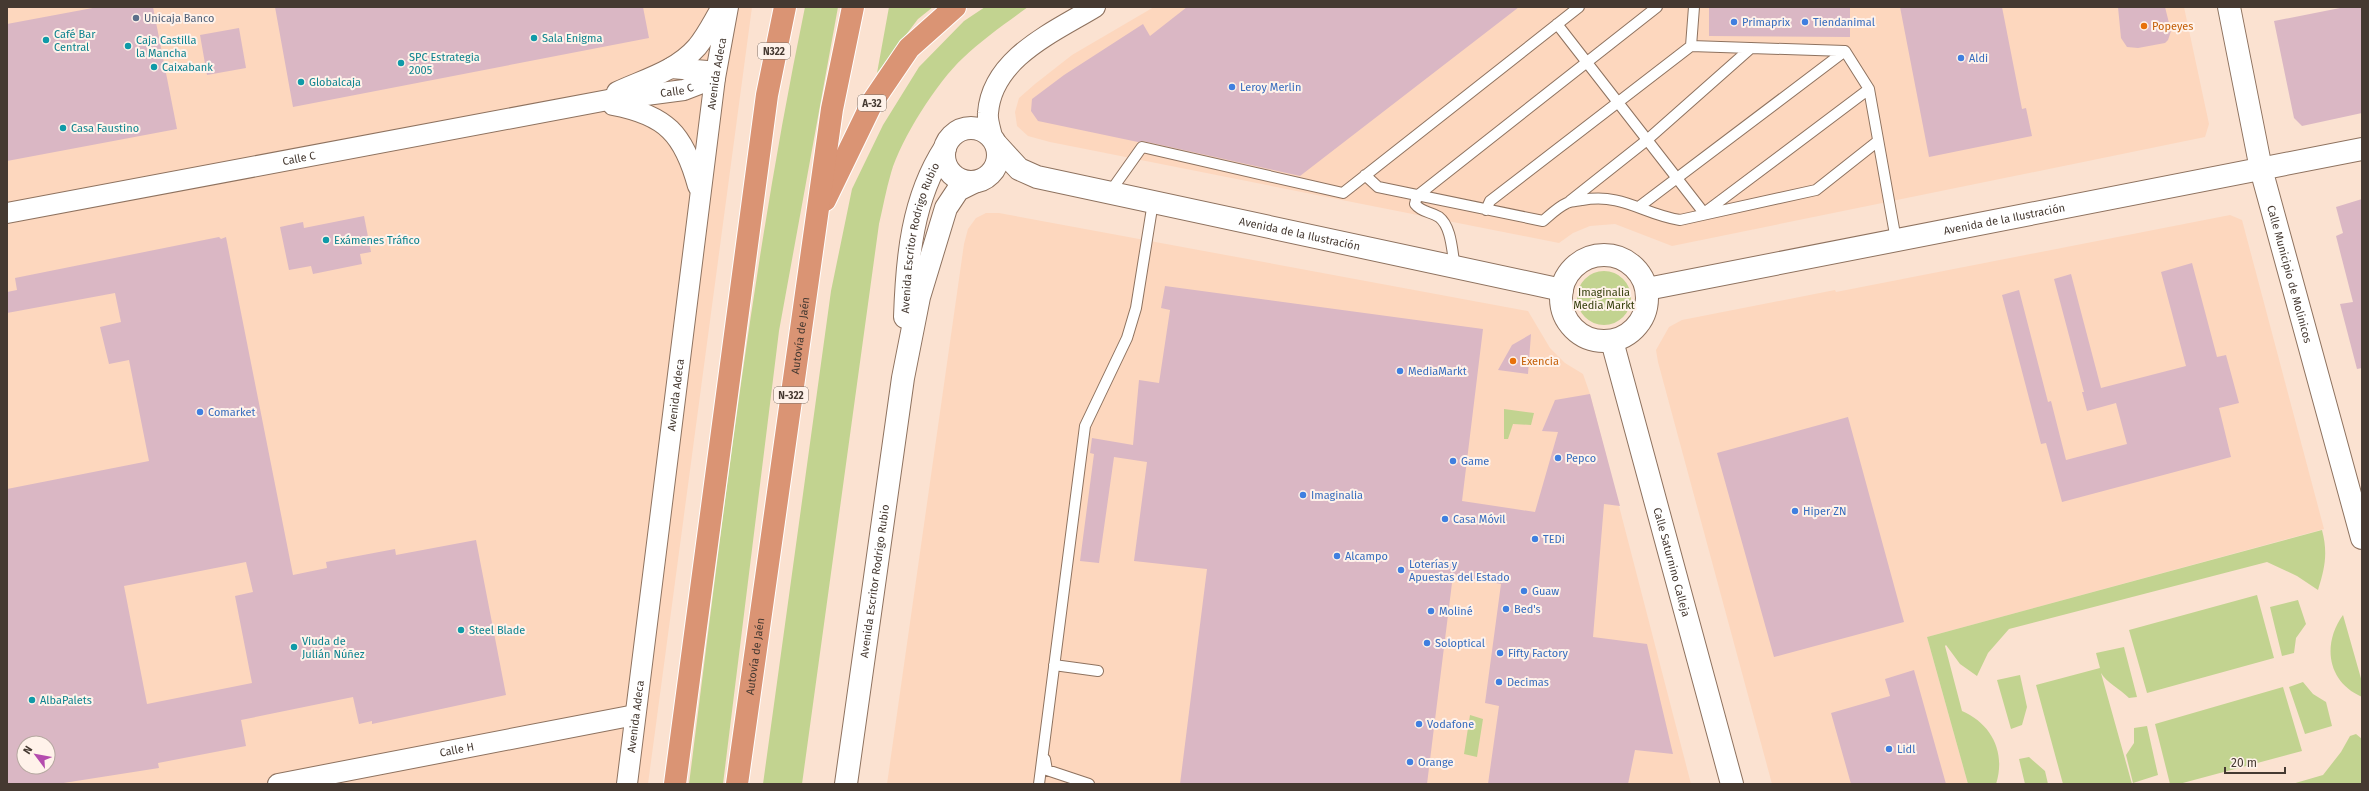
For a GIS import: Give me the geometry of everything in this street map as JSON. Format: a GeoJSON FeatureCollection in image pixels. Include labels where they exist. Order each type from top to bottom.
{"type":"FeatureCollection","features":[{"type":"Feature","properties":{"kind":"highway","name":"N322"},"geometry":{"type":"LineString","coordinates":[[767,95],[781,7]]}},
{"type":"Feature","properties":{"kind":"highway"},"geometry":{"type":"LineString","coordinates":[[675,784],[767,95],[785,7]]}},
{"type":"Feature","properties":{"kind":"highway","name":"Autovía de Jaén"},"geometry":{"type":"LineString","coordinates":[[737,784],[832,109],[853,7]]}},
{"type":"Feature","properties":{"kind":"highway","name":"A-32"},"geometry":{"type":"LineString","coordinates":[[816,217],[873,101],[909,48],[955,7]]}},
{"type":"Feature","properties":{"kind":"street","name":"Calle C"},"geometry":{"type":"LineString","coordinates":[[591,104],[671,68],[684,60],[698,46],[722,7]]}},
{"type":"Feature","properties":{"kind":"street","name":"Avenida Adeca"},"geometry":{"type":"LineString","coordinates":[[627,784],[714,78],[728,7]]}},
{"type":"Feature","properties":{"kind":"street"},"geometry":{"type":"LineString","coordinates":[[995,141],[985,131],[976,128],[966,128],[954,133],[945,148],[944,158],[949,171],[963,181],[978,181],[988,177],[996,165],[999,154],[995,141],[987,115],[989,102],[999,78],[1015,59],[1035,44],[1095,7]]}},
{"type":"Feature","properties":{"kind":"street","name":"Calle Municipio de Molinicos"},"geometry":{"type":"LineString","coordinates":[[2229,7],[2261,169],[2362,538]]}},
{"type":"Feature","properties":{"kind":"street","name":"Calle C"},"geometry":{"type":"LineString","coordinates":[[7,213],[591,104],[684,90],[714,78],[707,71],[671,68]]}},
{"type":"Feature","properties":{"kind":"street","name":"Calle C"},"geometry":{"type":"LineString","coordinates":[[591,104],[638,110],[654,117],[670,129],[685,147],[692,163],[700,196]]}},
{"type":"Feature","properties":{"kind":"street","name":"Avenida de la Ilustración"},"geometry":{"type":"LineString","coordinates":[[995,141],[1019,169],[1037,177],[1562,290]]}},
{"type":"Feature","properties":{"kind":"street","name":"Avenida Escritor Rodrigo Rubio"},"geometry":{"type":"LineString","coordinates":[[902,378],[906,288],[917,208],[933,167],[945,148]]}},
{"type":"Feature","properties":{"kind":"street","name":"Avenida de la Ilustración"},"geometry":{"type":"LineString","coordinates":[[1647,289],[2362,149]]}},
{"type":"Feature","properties":{"kind":"street","name":"Avenida de la Ilustración"},"geometry":{"type":"LineString","coordinates":[[978,181],[1037,177]]}},
{"type":"Feature","properties":{"kind":"street","name":"Avenida Escritor Rodrigo Rubio"},"geometry":{"type":"LineString","coordinates":[[846,784],[902,378],[919,297],[946,208],[958,190],[978,181]]}},
{"type":"Feature","properties":{"kind":"street"},"geometry":{"type":"LineString","coordinates":[[1597,255],[1614,255],[1626,260],[1636,267],[1643,278],[1647,289],[1648,303],[1644,316],[1636,328],[1625,336],[1612,341],[1588,339],[1578,333],[1564,313],[1562,290],[1568,274],[1581,262],[1597,255]]}},
{"type":"Feature","properties":{"kind":"street","name":"Calle Saturnino Calleja"},"geometry":{"type":"LineString","coordinates":[[1612,341],[1732,784]]}},
{"type":"Feature","properties":{"kind":"street","name":"Calle H"},"geometry":{"type":"LineString","coordinates":[[278,784],[635,715]]}},
{"type":"Feature","properties":{"kind":"lane"},"geometry":{"type":"LineString","coordinates":[[1110,192],[1142,147],[1343,193],[1579,7]]}},
{"type":"Feature","properties":{"kind":"lane"},"geometry":{"type":"LineString","coordinates":[[1455,267],[1446,224],[1438,217],[1420,211],[1415,204],[1417,196],[1588,64],[1657,7]]}},
{"type":"Feature","properties":{"kind":"lane"},"geometry":{"type":"LineString","coordinates":[[1691,46],[1694,7]]}},
{"type":"Feature","properties":{"kind":"lane"},"geometry":{"type":"LineString","coordinates":[[1557,24],[1704,213]]}},
{"type":"Feature","properties":{"kind":"lane"},"geometry":{"type":"LineString","coordinates":[[1486,210],[1490,201],[1617,101],[1691,46],[1844,50]]}},
{"type":"Feature","properties":{"kind":"lane"},"geometry":{"type":"LineString","coordinates":[[1365,175],[1378,187],[1543,221],[1647,140],[1752,48]]}},
{"type":"Feature","properties":{"kind":"lane"},"geometry":{"type":"LineString","coordinates":[[1844,50],[1869,89],[1896,240]]}},
{"type":"Feature","properties":{"kind":"lane"},"geometry":{"type":"LineString","coordinates":[[1640,206],[1844,50]]}},
{"type":"Feature","properties":{"kind":"lane"},"geometry":{"type":"LineString","coordinates":[[1704,213],[1869,89]]}},
{"type":"Feature","properties":{"kind":"lane"},"geometry":{"type":"LineString","coordinates":[[1568,202],[1599,197],[1640,206],[1660,217],[1680,220],[1704,213],[1816,190],[1878,141]]}},
{"type":"Feature","properties":{"kind":"lane"},"geometry":{"type":"LineString","coordinates":[[1039,784],[1085,426],[1127,338],[1136,308],[1152,202]]}},
{"type":"Feature","properties":{"kind":"lane"},"geometry":{"type":"LineString","coordinates":[[1054,665],[1098,671]]}},
{"type":"Feature","properties":{"kind":"lane"},"geometry":{"type":"LineString","coordinates":[[1043,751],[1047,770],[1089,784]]}},
{"type":"Feature","properties":{"kind":"shaded area"},"geometry":{"type":"Polygon","coordinates":[[[7,7],[752,7],[648,784],[7,784],[7,7]]]}},
{"type":"Feature","properties":{"kind":"shaded area"},"geometry":{"type":"Polygon","coordinates":[[[1154,7],[2184,7],[2209,124],[2205,137],[1672,246],[1615,224],[1590,226],[1573,233],[1559,243],[1050,142],[1028,136],[1017,126],[1015,112],[1019,98],[1035,84],[1072,55],[1154,7]]]}},
{"type":"Feature","properties":{"kind":"shaded area"},"geometry":{"type":"Polygon","coordinates":[[[986,213],[999,213],[1528,311],[1550,348],[1565,363],[1583,374],[1590,394],[1691,784],[887,784],[964,244],[968,229],[976,218],[986,213]]]}},
{"type":"Feature","properties":{"kind":"shaded area"},"geometry":{"type":"Polygon","coordinates":[[[2230,215],[2242,220],[2324,529],[1927,637],[1968,784],[1772,784],[1658,362],[1656,350],[1669,327],[1682,320],[1835,290],[1836,292],[2230,215]]]}},
{"type":"Feature","properties":{"kind":"green space"},"geometry":{"type":"Polygon","coordinates":[[[805,7],[838,7],[779,331],[723,784],[689,784],[726,492],[754,297],[786,103],[805,7]]]}},
{"type":"Feature","properties":{"kind":"green space"},"geometry":{"type":"Polygon","coordinates":[[[889,7],[933,7],[918,19],[877,73],[889,7]]]}},
{"type":"Feature","properties":{"kind":"green space"},"geometry":{"type":"Polygon","coordinates":[[[985,7],[1028,7],[971,51],[942,81],[911,128],[891,173],[879,224],[802,784],[763,784],[831,291],[852,189],[883,125],[919,67],[964,21],[985,7]]]}},
{"type":"Feature","properties":{"kind":"green space","name":"Imaginalia Media Markt"},"geometry":{"type":"Polygon","coordinates":[[[1599,271],[1609,271],[1619,275],[1627,283],[1631,293],[1631,303],[1627,313],[1619,321],[1609,325],[1599,325],[1589,321],[1581,313],[1577,303],[1577,293],[1581,283],[1589,275],[1599,271]]]}},
{"type":"Feature","properties":{"kind":"green space"},"geometry":{"type":"Polygon","coordinates":[[[1504,409],[1534,413],[1531,425],[1513,424],[1508,439],[1504,439],[1504,409]]]}},
{"type":"Feature","properties":{"kind":"green space"},"geometry":{"type":"Polygon","coordinates":[[[2322,530],[2325,546],[2325,560],[2318,590],[2297,576],[2267,562],[2009,629],[1988,653],[1977,676],[1960,664],[1946,645],[1945,646],[1962,711],[1981,724],[1989,732],[1998,751],[1999,772],[1996,784],[1968,784],[1927,637],[2322,530]]]}},
{"type":"Feature","properties":{"kind":"green space"},"geometry":{"type":"Polygon","coordinates":[[[2257,595],[2274,658],[2147,693],[2129,630],[2257,595]]]}},
{"type":"Feature","properties":{"kind":"green space"},"geometry":{"type":"Polygon","coordinates":[[[2298,600],[2306,624],[2296,638],[2294,653],[2282,656],[2270,607],[2298,600]]]}},
{"type":"Feature","properties":{"kind":"green space"},"geometry":{"type":"Polygon","coordinates":[[[2343,615],[2362,682],[2362,697],[2350,690],[2341,682],[2335,672],[2332,661],[2332,638],[2336,626],[2343,615]]]}},
{"type":"Feature","properties":{"kind":"green space"},"geometry":{"type":"Polygon","coordinates":[[[2124,647],[2137,697],[2129,698],[2101,673],[2132,784],[2063,784],[2036,685],[2100,668],[2096,653],[2124,647]]]}},
{"type":"Feature","properties":{"kind":"green space"},"geometry":{"type":"Polygon","coordinates":[[[2020,675],[2027,707],[2022,725],[2011,729],[1997,680],[2020,675]]]}},
{"type":"Feature","properties":{"kind":"green space"},"geometry":{"type":"Polygon","coordinates":[[[2303,682],[2313,694],[2326,702],[2332,726],[2305,734],[2289,687],[2303,682]]]}},
{"type":"Feature","properties":{"kind":"green space"},"geometry":{"type":"Polygon","coordinates":[[[2283,687],[2302,751],[2179,784],[2170,784],[2155,724],[2283,687]]]}},
{"type":"Feature","properties":{"kind":"green space"},"geometry":{"type":"Polygon","coordinates":[[[1470,715],[1483,719],[1477,757],[1464,754],[1470,715]]]}},
{"type":"Feature","properties":{"kind":"green space"},"geometry":{"type":"Polygon","coordinates":[[[2147,726],[2158,775],[2133,783],[2126,755],[2134,743],[2134,728],[2147,726]]]}},
{"type":"Feature","properties":{"kind":"green space"},"geometry":{"type":"Polygon","coordinates":[[[2356,734],[2362,739],[2362,784],[2292,784],[2323,775],[2341,752],[2350,736],[2356,734]]]}},
{"type":"Feature","properties":{"kind":"green space"},"geometry":{"type":"Polygon","coordinates":[[[2029,757],[2045,771],[2048,784],[2025,784],[2019,759],[2029,757]]]}},
{"type":"Feature","properties":{"kind":"building"},"geometry":{"type":"Polygon","coordinates":[[[98,7],[153,7],[177,129],[7,161],[7,24],[98,7]]]}},
{"type":"Feature","properties":{"kind":"building"},"geometry":{"type":"Polygon","coordinates":[[[275,7],[643,7],[649,38],[293,107],[275,7]]]}},
{"type":"Feature","properties":{"kind":"building","name":"Leroy Merlin"},"geometry":{"type":"Polygon","coordinates":[[[1187,7],[1519,7],[1300,176],[1143,141],[1138,142],[1038,121],[1031,111],[1032,99],[1064,75],[1143,24],[1150,36],[1187,7]]]}},
{"type":"Feature","properties":{"kind":"building","name":"Tiendanimal"},"geometry":{"type":"Polygon","coordinates":[[[1709,7],[1850,7],[1850,37],[1709,36],[1709,7]]]}},
{"type":"Feature","properties":{"kind":"building","name":"Aldi"},"geometry":{"type":"Polygon","coordinates":[[[1900,7],[2002,7],[2022,109],[2026,108],[2032,136],[1929,157],[1900,7]]]}},
{"type":"Feature","properties":{"kind":"building","name":"Popeyes"},"geometry":{"type":"Polygon","coordinates":[[[2118,7],[2165,7],[2171,31],[2168,40],[2165,43],[2138,48],[2127,47],[2121,38],[2118,7]]]}},
{"type":"Feature","properties":{"kind":"building"},"geometry":{"type":"Polygon","coordinates":[[[2345,7],[2362,7],[2362,113],[2302,126],[2294,118],[2274,21],[2345,7]]]}},
{"type":"Feature","properties":{"kind":"building"},"geometry":{"type":"Polygon","coordinates":[[[239,28],[246,68],[207,75],[200,35],[239,28]]]}},
{"type":"Feature","properties":{"kind":"building"},"geometry":{"type":"Polygon","coordinates":[[[2362,199],[2362,368],[2357,369],[2340,304],[2353,302],[2336,236],[2343,233],[2336,207],[2362,199]]]}},
{"type":"Feature","properties":{"kind":"building","name":"Exámenes Tráfico"},"geometry":{"type":"Polygon","coordinates":[[[364,216],[371,252],[360,254],[362,264],[313,274],[311,266],[289,270],[280,227],[303,222],[304,228],[364,216]]]}},
{"type":"Feature","properties":{"kind":"building"},"geometry":{"type":"Polygon","coordinates":[[[219,237],[221,239],[226,237],[293,575],[327,568],[326,562],[395,549],[396,555],[476,540],[506,695],[372,724],[372,721],[359,724],[353,697],[241,720],[246,746],[158,763],[159,768],[57,784],[7,784],[7,489],[149,461],[129,360],[109,364],[100,327],[121,322],[115,293],[7,313],[7,292],[17,290],[15,278],[219,237]],[[246,562],[124,586],[147,704],[252,683],[235,596],[253,592],[246,562]]]}},
{"type":"Feature","properties":{"kind":"building"},"geometry":{"type":"Polygon","coordinates":[[[2192,263],[2217,357],[2226,355],[2239,403],[2219,408],[2231,457],[2062,502],[2046,443],[2041,444],[2002,295],[2019,290],[2048,402],[2051,401],[2066,460],[2127,444],[2116,403],[2087,411],[2082,392],[2084,392],[2054,279],[2071,274],[2101,388],[2186,366],[2161,272],[2192,263]]]}},
{"type":"Feature","properties":{"kind":"building","name":"Imaginalia"},"geometry":{"type":"Polygon","coordinates":[[[1165,286],[1483,329],[1462,501],[1535,512],[1558,432],[1542,431],[1555,400],[1590,394],[1620,506],[1604,504],[1593,637],[1647,644],[1673,754],[1635,750],[1628,784],[1488,784],[1499,706],[1485,703],[1501,584],[1453,575],[1427,784],[1180,784],[1207,569],[1134,561],[1147,462],[1114,457],[1099,563],[1080,561],[1094,454],[1090,453],[1092,438],[1133,445],[1139,380],[1159,383],[1170,310],[1161,308],[1165,286]]]}},
{"type":"Feature","properties":{"kind":"building"},"geometry":{"type":"Polygon","coordinates":[[[1531,334],[1528,374],[1498,370],[1512,345],[1531,334]]]}},
{"type":"Feature","properties":{"kind":"building"},"geometry":{"type":"Polygon","coordinates":[[[1848,417],[1904,622],[1774,657],[1717,453],[1848,417]]]}},
{"type":"Feature","properties":{"kind":"building","name":"Lidl"},"geometry":{"type":"Polygon","coordinates":[[[1914,670],[1946,784],[1851,784],[1831,713],[1890,696],[1885,679],[1914,670]]]}},
{"type":"Feature","properties":{"kind":"place","name":"Unicaja Banco"},"geometry":{"type":"Point","coordinates":[136,18]}},
{"type":"Feature","properties":{"kind":"place","name":"Primaprix"},"geometry":{"type":"Point","coordinates":[1734,22]}},
{"type":"Feature","properties":{"kind":"place","name":"Tiendanimal"},"geometry":{"type":"Point","coordinates":[1805,22]}},
{"type":"Feature","properties":{"kind":"place","name":"Popeyes"},"geometry":{"type":"Point","coordinates":[2144,26]}},
{"type":"Feature","properties":{"kind":"place","name":"Sala Enigma"},"geometry":{"type":"Point","coordinates":[534,38]}},
{"type":"Feature","properties":{"kind":"place","name":"Café Bar Central"},"geometry":{"type":"Point","coordinates":[46,40]}},
{"type":"Feature","properties":{"kind":"place","name":"Caja Castilla la Mancha"},"geometry":{"type":"Point","coordinates":[128,46]}},
{"type":"Feature","properties":{"kind":"place","name":"Aldi"},"geometry":{"type":"Point","coordinates":[1961,58]}},
{"type":"Feature","properties":{"kind":"place","name":"SPC Estrategia 2005"},"geometry":{"type":"Point","coordinates":[401,63]}},
{"type":"Feature","properties":{"kind":"place","name":"Caixabank"},"geometry":{"type":"Point","coordinates":[154,67]}},
{"type":"Feature","properties":{"kind":"place","name":"Globalcaja"},"geometry":{"type":"Point","coordinates":[301,82]}},
{"type":"Feature","properties":{"kind":"place","name":"Leroy Merlin"},"geometry":{"type":"Point","coordinates":[1232,87]}},
{"type":"Feature","properties":{"kind":"place","name":"Casa Faustino"},"geometry":{"type":"Point","coordinates":[63,128]}},
{"type":"Feature","properties":{"kind":"place","name":"Exámenes Tráfico"},"geometry":{"type":"Point","coordinates":[326,240]}},
{"type":"Feature","properties":{"kind":"place","name":"Exencia"},"geometry":{"type":"Point","coordinates":[1513,361]}},
{"type":"Feature","properties":{"kind":"place","name":"MediaMarkt"},"geometry":{"type":"Point","coordinates":[1400,371]}},
{"type":"Feature","properties":{"kind":"place","name":"Comarket"},"geometry":{"type":"Point","coordinates":[200,412]}},
{"type":"Feature","properties":{"kind":"place","name":"Pepco"},"geometry":{"type":"Point","coordinates":[1558,458]}},
{"type":"Feature","properties":{"kind":"place","name":"Game"},"geometry":{"type":"Point","coordinates":[1453,461]}},
{"type":"Feature","properties":{"kind":"place","name":"Imaginalia"},"geometry":{"type":"Point","coordinates":[1303,495]}},
{"type":"Feature","properties":{"kind":"place","name":"Hiper ZN"},"geometry":{"type":"Point","coordinates":[1795,511]}},
{"type":"Feature","properties":{"kind":"place","name":"Casa Móvil"},"geometry":{"type":"Point","coordinates":[1445,519]}},
{"type":"Feature","properties":{"kind":"place","name":"TEDi"},"geometry":{"type":"Point","coordinates":[1535,539]}},
{"type":"Feature","properties":{"kind":"place","name":"Alcampo"},"geometry":{"type":"Point","coordinates":[1337,556]}},
{"type":"Feature","properties":{"kind":"place","name":"Loterías y Apuestas del Estado"},"geometry":{"type":"Point","coordinates":[1401,570]}},
{"type":"Feature","properties":{"kind":"place","name":"Guaw"},"geometry":{"type":"Point","coordinates":[1524,591]}},
{"type":"Feature","properties":{"kind":"place","name":"Bed's"},"geometry":{"type":"Point","coordinates":[1506,609]}},
{"type":"Feature","properties":{"kind":"place","name":"Moliné"},"geometry":{"type":"Point","coordinates":[1431,611]}},
{"type":"Feature","properties":{"kind":"place","name":"Steel Blade"},"geometry":{"type":"Point","coordinates":[461,630]}},
{"type":"Feature","properties":{"kind":"place","name":"Soloptical"},"geometry":{"type":"Point","coordinates":[1427,643]}},
{"type":"Feature","properties":{"kind":"place","name":"Viuda de Julián Núñez"},"geometry":{"type":"Point","coordinates":[294,647]}},
{"type":"Feature","properties":{"kind":"place","name":"Fifty Factory"},"geometry":{"type":"Point","coordinates":[1500,653]}},
{"type":"Feature","properties":{"kind":"place","name":"Decimas"},"geometry":{"type":"Point","coordinates":[1499,682]}},
{"type":"Feature","properties":{"kind":"place","name":"AlbaPalets"},"geometry":{"type":"Point","coordinates":[32,700]}},
{"type":"Feature","properties":{"kind":"place","name":"Vodafone"},"geometry":{"type":"Point","coordinates":[1419,724]}},
{"type":"Feature","properties":{"kind":"place","name":"Lidl"},"geometry":{"type":"Point","coordinates":[1889,749]}},
{"type":"Feature","properties":{"kind":"place","name":"Orange"},"geometry":{"type":"Point","coordinates":[1410,762]}}]}
